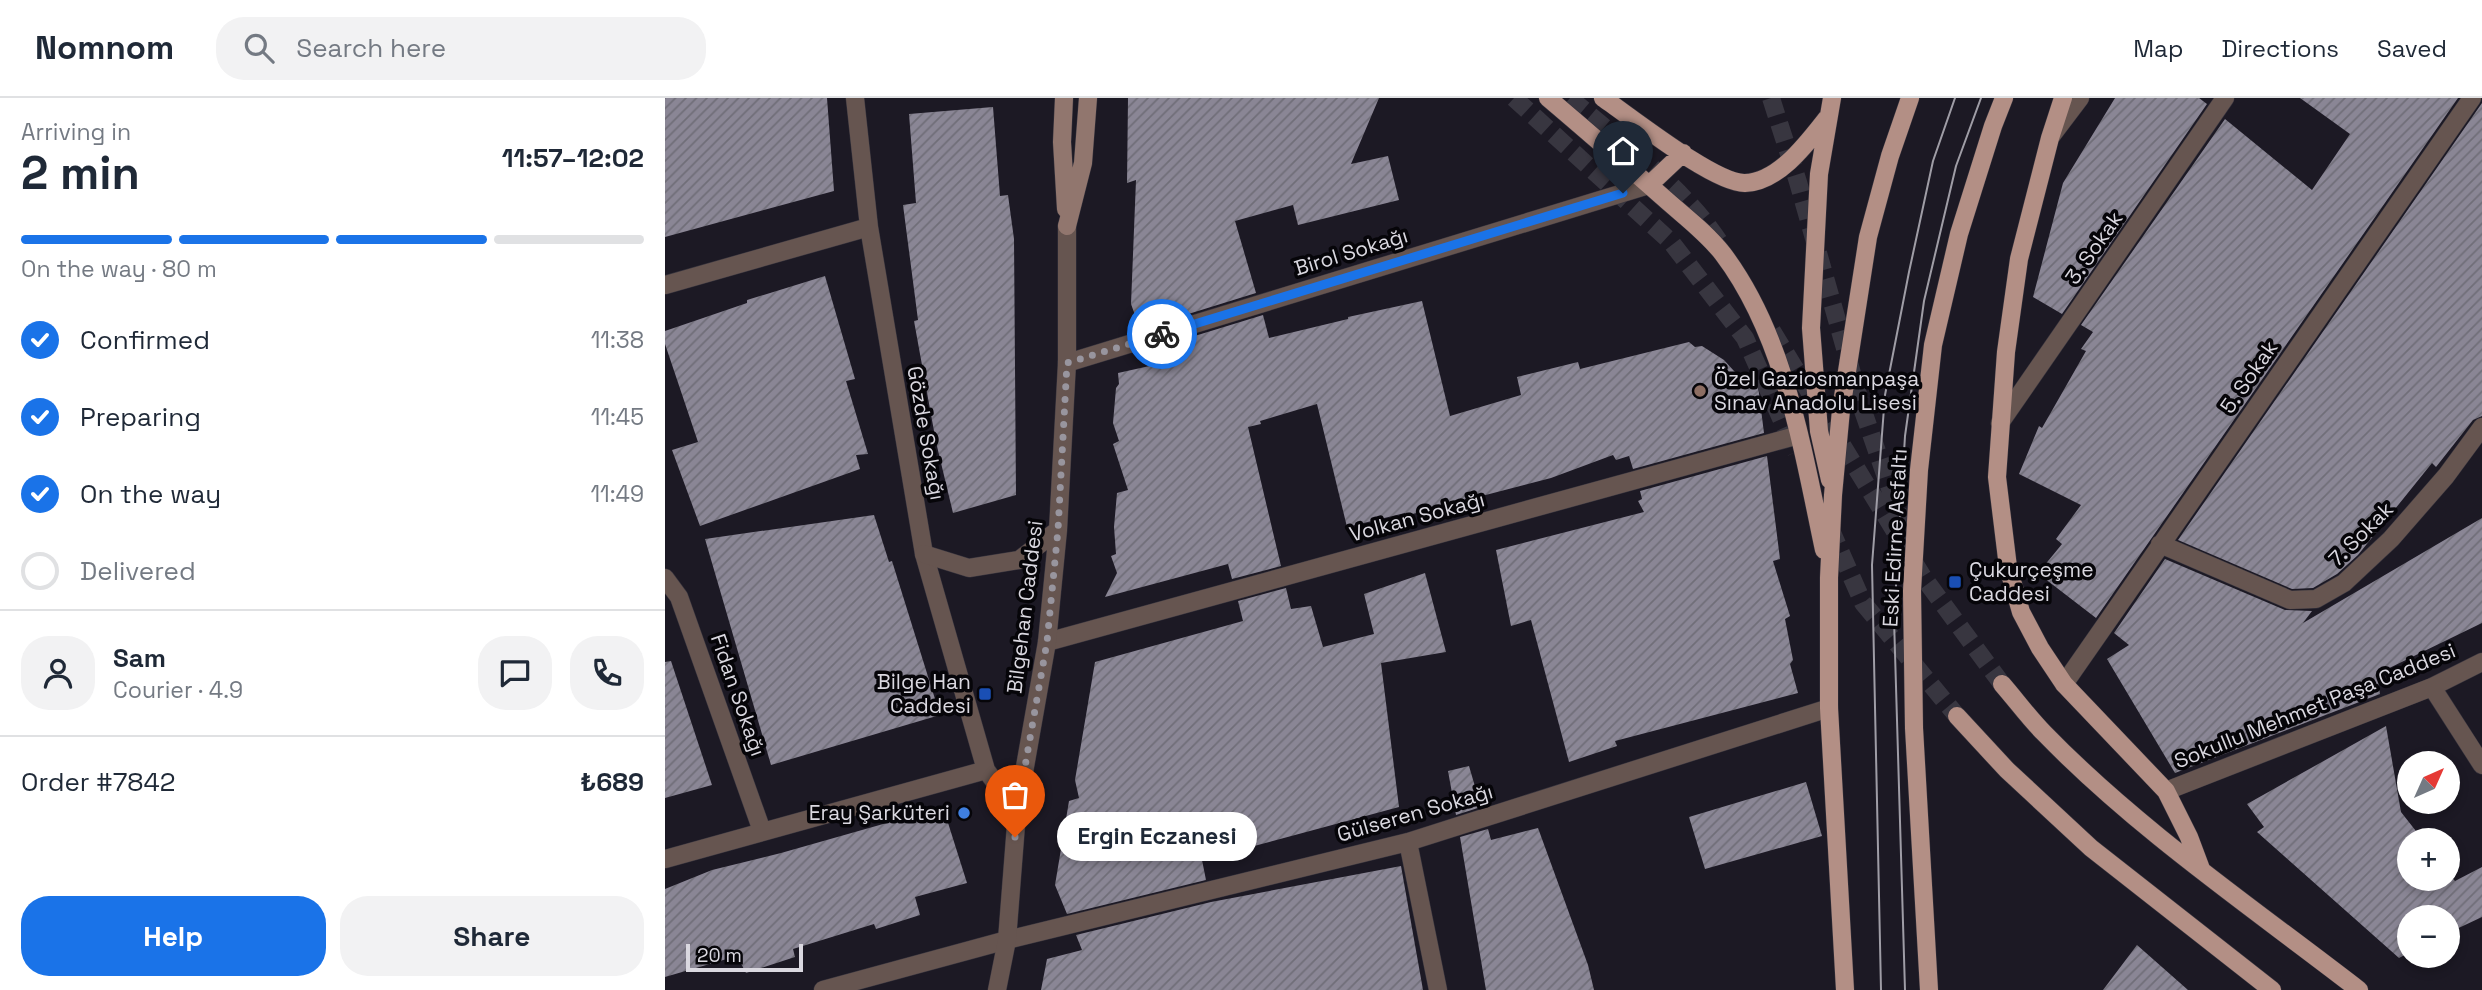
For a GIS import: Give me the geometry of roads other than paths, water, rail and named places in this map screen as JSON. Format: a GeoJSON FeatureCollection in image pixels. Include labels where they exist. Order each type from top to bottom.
{"type":"FeatureCollection","features":[{"type":"Feature","properties":{"kind":"main road","name":"Bilgehan Caddesi"},"geometry":{"type":"LineString","coordinates":[[1064,98],[1062,142],[1067,226]]}},
{"type":"Feature","properties":{"kind":"main road","name":"Bilgehan Caddesi"},"geometry":{"type":"LineString","coordinates":[[1067,226],[1083,163],[1088,98]]}},
{"type":"Feature","properties":{"kind":"main road"},"geometry":{"type":"LineString","coordinates":[[1548,98],[1649,185],[1722,253],[1743,285],[1781,370],[1799,435],[1829,578]]}},
{"type":"Feature","properties":{"kind":"main road"},"geometry":{"type":"LineString","coordinates":[[1603,98],[1716,175],[1744,183],[1785,166],[1827,118]]}},
{"type":"Feature","properties":{"kind":"main road"},"geometry":{"type":"LineString","coordinates":[[1832,98],[1819,174],[1811,328],[1819,431],[1833,495]]}},
{"type":"Feature","properties":{"kind":"main road"},"geometry":{"type":"LineString","coordinates":[[1845,990],[1829,708],[1829,578],[1833,495],[1841,410],[1868,237],[1890,156],[1910,98]]}},
{"type":"Feature","properties":{"kind":"main road","name":"Eski Edirne Asfaltı"},"geometry":{"type":"LineString","coordinates":[[1929,990],[1913,673],[1912,591],[1919,470],[1936,332],[1959,234],[2004,98]]}},
{"type":"Feature","properties":{"kind":"main road"},"geometry":{"type":"LineString","coordinates":[[2063,98],[2019,259],[2000,423],[1997,477],[2008,567],[2021,612],[2040,648],[2064,684],[2166,791],[2189,837],[2201,869]]}},
{"type":"Feature","properties":{"kind":"main road"},"geometry":{"type":"LineString","coordinates":[[1649,185],[1683,153]]}},
{"type":"Feature","properties":{"kind":"main road"},"geometry":{"type":"LineString","coordinates":[[2002,684],[2042,732],[2099,787],[2166,842],[2359,990]]}},
{"type":"Feature","properties":{"kind":"main road"},"geometry":{"type":"LineString","coordinates":[[1957,716],[2007,770],[2091,848],[2273,990]]}},
{"type":"Feature","properties":{"kind":"street","name":"Gözde Sokağı"},"geometry":{"type":"LineString","coordinates":[[855,98],[869,227],[924,554],[986,770]]}},
{"type":"Feature","properties":{"kind":"street"},"geometry":{"type":"LineString","coordinates":[[2050,138],[2080,98]]}},
{"type":"Feature","properties":{"kind":"street","name":"3. Sokak"},"geometry":{"type":"LineString","coordinates":[[2000,423],[2225,98]]}},
{"type":"Feature","properties":{"kind":"street","name":"5. Sokak"},"geometry":{"type":"LineString","coordinates":[[2064,684],[2472,98]]}},
{"type":"Feature","properties":{"kind":"street","name":"Birol Sokağı"},"geometry":{"type":"LineString","coordinates":[[1067,363],[1649,185]]}},
{"type":"Feature","properties":{"kind":"street","name":"Bilgehan Caddesi"},"geometry":{"type":"LineString","coordinates":[[997,990],[1007,940],[1017,812],[1047,642],[1058,530],[1067,363],[1067,226]]}},
{"type":"Feature","properties":{"kind":"street"},"geometry":{"type":"LineString","coordinates":[[665,285],[869,227]]}},
{"type":"Feature","properties":{"kind":"street","name":"7. Sokak"},"geometry":{"type":"LineString","coordinates":[[2160,544],[2290,600],[2316,599],[2344,583],[2391,539],[2446,476],[2482,427]]}},
{"type":"Feature","properties":{"kind":"street","name":"Volkan Sokağı"},"geometry":{"type":"LineString","coordinates":[[1047,642],[1799,435]]}},
{"type":"Feature","properties":{"kind":"street"},"geometry":{"type":"LineString","coordinates":[[924,554],[969,568],[1019,560],[1058,530]]}},
{"type":"Feature","properties":{"kind":"street","name":"Fidan Sokağı"},"geometry":{"type":"LineString","coordinates":[[665,578],[679,597],[762,831]]}},
{"type":"Feature","properties":{"kind":"street","name":"Sokullu Mehmet Paşa Caddesi"},"geometry":{"type":"LineString","coordinates":[[2166,791],[2432,687],[2482,662]]}},
{"type":"Feature","properties":{"kind":"street"},"geometry":{"type":"LineString","coordinates":[[2432,687],[2482,765]]}},
{"type":"Feature","properties":{"kind":"street","name":"Gülseren Sokağı"},"geometry":{"type":"LineString","coordinates":[[823,990],[1007,940],[1408,842],[1829,708]]}},
{"type":"Feature","properties":{"kind":"street"},"geometry":{"type":"LineString","coordinates":[[665,859],[986,770],[1017,812]]}},
{"type":"Feature","properties":{"kind":"street"},"geometry":{"type":"LineString","coordinates":[[1408,842],[1438,990]]}},
{"type":"Feature","properties":{"kind":"tunnel"},"geometry":{"type":"LineString","coordinates":[[1514,98],[1671,242],[1745,338],[1796,452]]}},
{"type":"Feature","properties":{"kind":"tunnel"},"geometry":{"type":"LineString","coordinates":[[1570,98],[1670,184],[1705,222],[1720,243]]}},
{"type":"Feature","properties":{"kind":"tunnel"},"geometry":{"type":"LineString","coordinates":[[1771,98],[1798,182],[1861,405],[1907,538]]}},
{"type":"Feature","properties":{"kind":"tunnel"},"geometry":{"type":"LineString","coordinates":[[1772,331],[1923,577],[2002,684]]}},
{"type":"Feature","properties":{"kind":"tunnel"},"geometry":{"type":"LineString","coordinates":[[1830,528],[1863,603],[1957,716]]}},
{"type":"Feature","properties":{"kind":"tram line"},"geometry":{"type":"LineString","coordinates":[[1881,990],[1872,565],[1885,395],[1933,161],[1955,98]]}},
{"type":"Feature","properties":{"kind":"tram line"},"geometry":{"type":"LineString","coordinates":[[1905,990],[1894,619],[1905,436],[1924,301],[1956,166],[1981,98]]}},
{"type":"Feature","properties":{"kind":"place","name":"Özel Gaziosmanpaşa Sınav Anadolu Lisesi"},"geometry":{"type":"Point","coordinates":[1700,391]}},
{"type":"Feature","properties":{"kind":"place","name":"Çukurçeşme Caddesi"},"geometry":{"type":"Point","coordinates":[1955,582]}},
{"type":"Feature","properties":{"kind":"place","name":"Bilge Han Caddesi"},"geometry":{"type":"Point","coordinates":[985,694]}},
{"type":"Feature","properties":{"kind":"place","name":"Eray Şarküteri"},"geometry":{"type":"Point","coordinates":[964,813]}},
{"type":"Feature","properties":{"kind":"place","name":"Ergin Eczanesi"},"geometry":{"type":"Point","coordinates":[1015,837]}}]}
